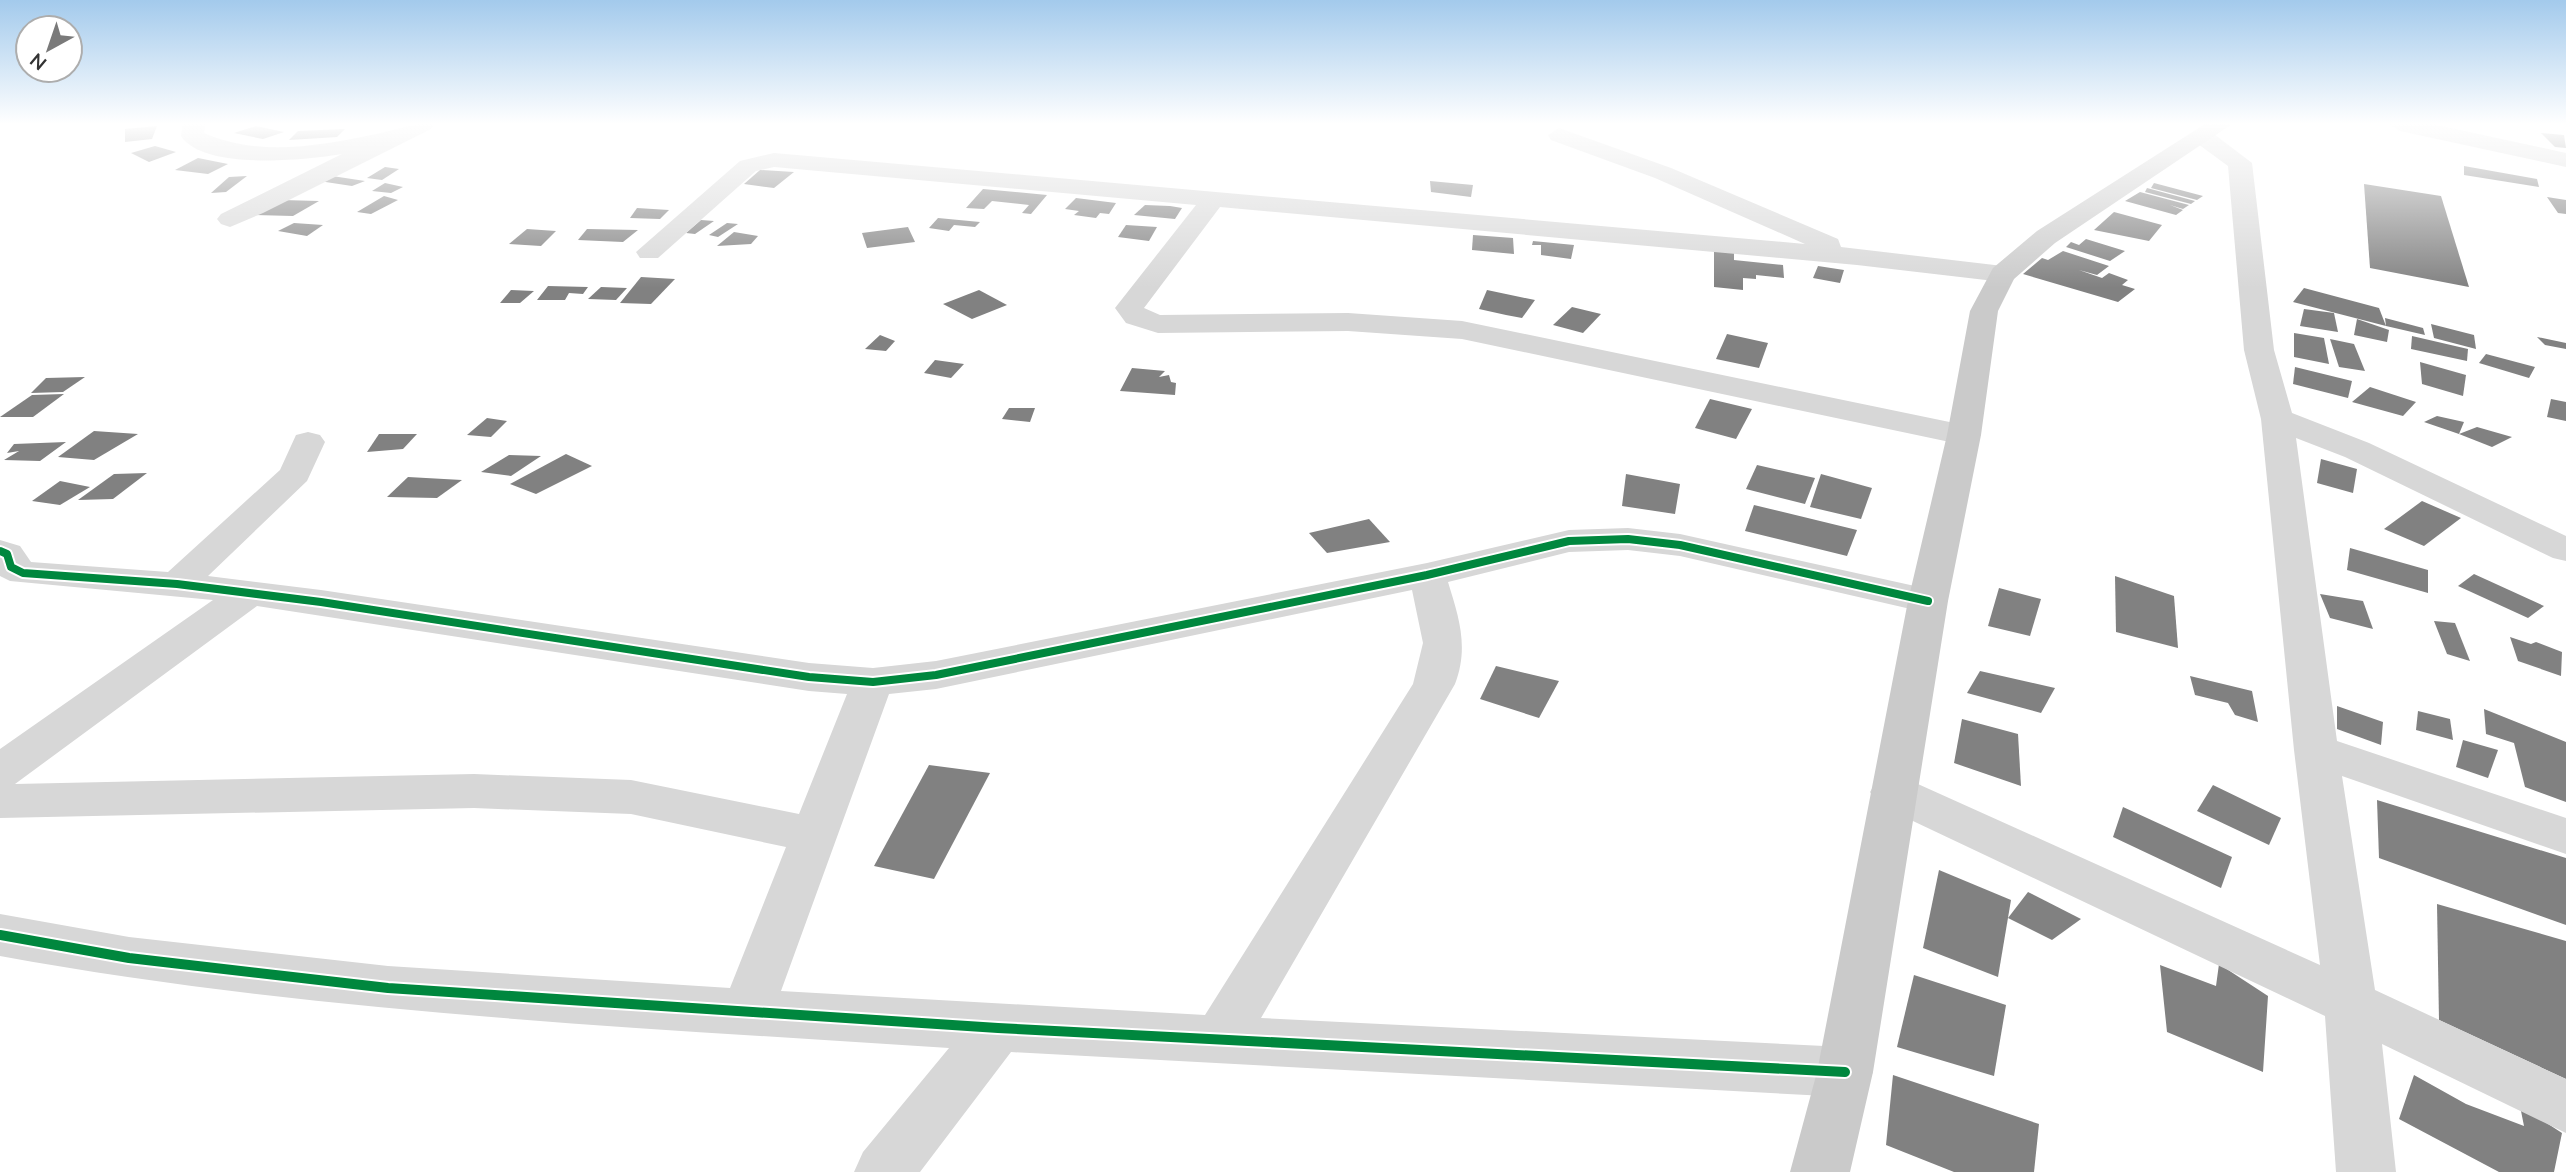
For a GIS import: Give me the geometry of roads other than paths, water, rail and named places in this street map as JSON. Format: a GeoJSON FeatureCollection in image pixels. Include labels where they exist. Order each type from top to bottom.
{"type":"FeatureCollection","features":[{"type":"Feature","properties":{"kind":"main road"},"geometry":{"type":"LineString","coordinates":[[1820,1172],[1845,1072],[1927,601],[1964,435],[1984,311],[2003,274],[2046,237],[2136,179]]}},
{"type":"Feature","properties":{"kind":"street"},"geometry":{"type":"LineString","coordinates":[[230,219],[274,200],[312,179]]}},
{"type":"Feature","properties":{"kind":"street"},"geometry":{"type":"LineString","coordinates":[[649,252],[733,179]]}},
{"type":"Feature","properties":{"kind":"street"},"geometry":{"type":"LineString","coordinates":[[974,179],[1857,257],[2003,274]]}},
{"type":"Feature","properties":{"kind":"street"},"geometry":{"type":"LineString","coordinates":[[1676,179],[1857,257]]}},
{"type":"Feature","properties":{"kind":"street"},"geometry":{"type":"LineString","coordinates":[[2242,179],[2259,350],[2277,419],[2316,750],[2351,1003],[2365,1172]]}},
{"type":"Feature","properties":{"kind":"street"},"geometry":{"type":"LineString","coordinates":[[1212,201],[1129,308],[1136,317],[1158,324],[1343,320],[1403,322],[1462,330],[1964,435]]}},
{"type":"Feature","properties":{"kind":"street"},"geometry":{"type":"LineString","coordinates":[[2277,419],[2381,461],[2566,550]]}},
{"type":"Feature","properties":{"kind":"street"},"geometry":{"type":"LineString","coordinates":[[177,584],[295,474],[308,442]]}},
{"type":"Feature","properties":{"kind":"street"},"geometry":{"type":"LineString","coordinates":[[0,551],[7,554],[11,567],[23,573],[177,584],[250,593],[702,663],[873,682],[936,675],[1427,575],[1569,541],[1629,538],[1680,545],[1927,601]]}},
{"type":"Feature","properties":{"kind":"street"},"geometry":{"type":"LineString","coordinates":[[1221,1037],[1427,696],[1445,661],[1444,640],[1427,575]]}},
{"type":"Feature","properties":{"kind":"street"},"geometry":{"type":"LineString","coordinates":[[0,772],[250,593]]}},
{"type":"Feature","properties":{"kind":"street"},"geometry":{"type":"LineString","coordinates":[[747,1011],[873,682]]}},
{"type":"Feature","properties":{"kind":"street"},"geometry":{"type":"LineString","coordinates":[[2316,750],[2566,836]]}},
{"type":"Feature","properties":{"kind":"street"},"geometry":{"type":"LineString","coordinates":[[0,801],[474,791],[631,797],[815,835]]}},
{"type":"Feature","properties":{"kind":"street"},"geometry":{"type":"LineString","coordinates":[[1893,792],[2351,1003],[2566,1107]]}},
{"type":"Feature","properties":{"kind":"street"},"geometry":{"type":"LineString","coordinates":[[0,935],[129,958],[388,988],[998,1028],[1221,1037],[1845,1072]]}},
{"type":"Feature","properties":{"kind":"street"},"geometry":{"type":"LineString","coordinates":[[884,1172],[998,1028]]}}]}
